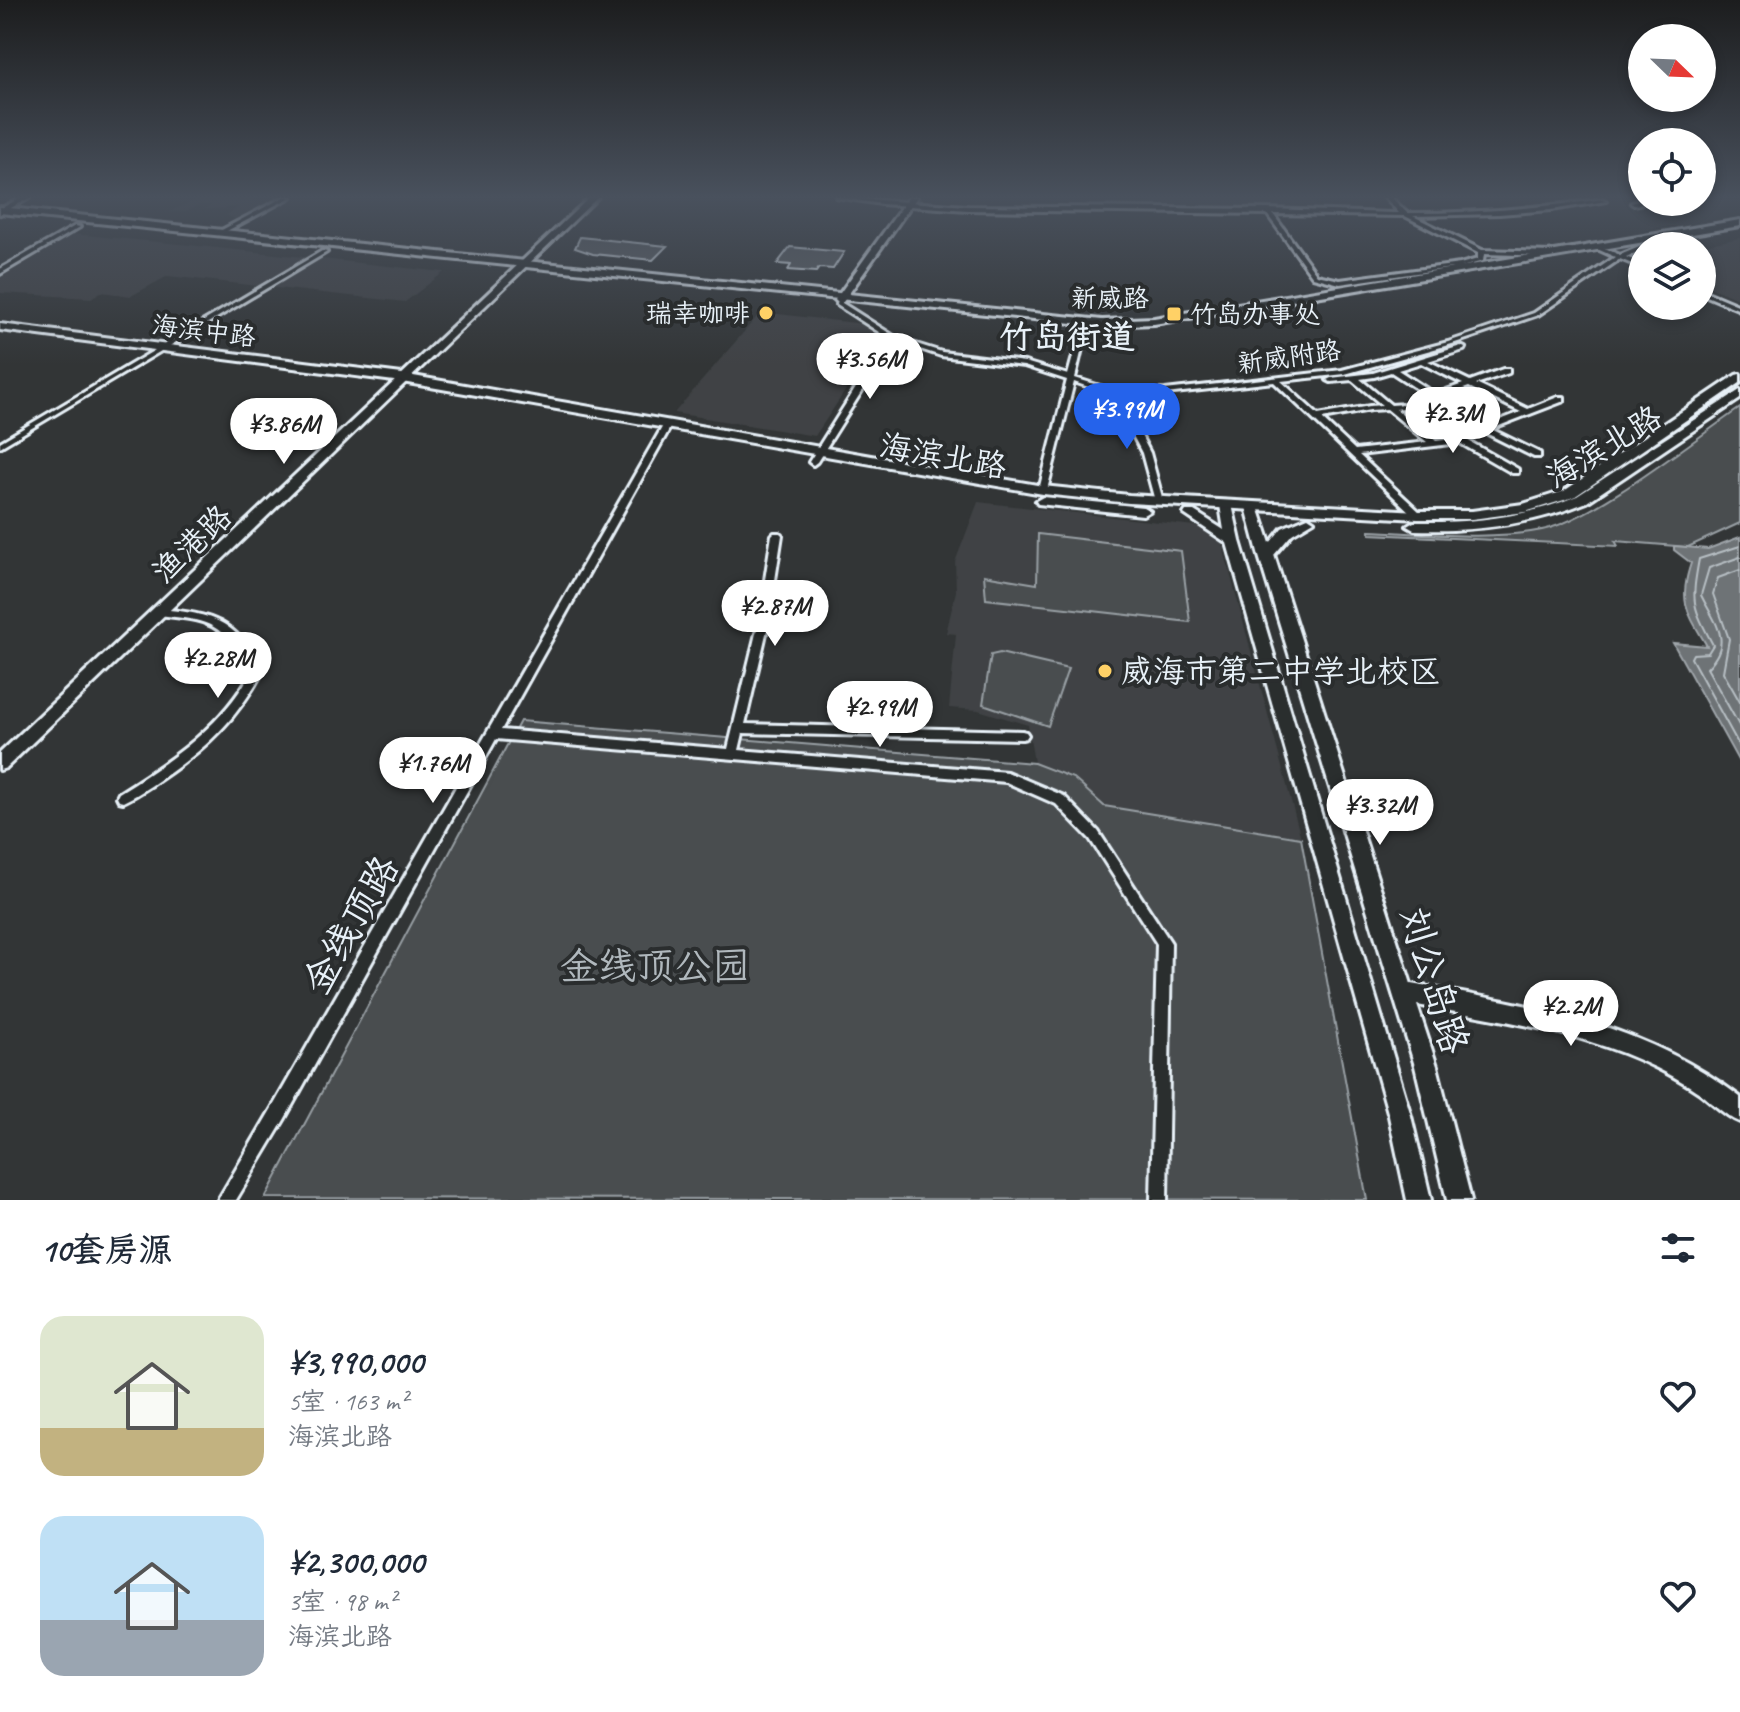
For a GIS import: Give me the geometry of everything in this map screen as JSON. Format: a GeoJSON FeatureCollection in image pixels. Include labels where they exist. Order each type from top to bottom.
{"type":"FeatureCollection","features":[{"type":"Feature","properties":{"kind":"main road"},"geometry":{"type":"LineString","coordinates":[[335,253],[519,269]]}},
{"type":"Feature","properties":{"kind":"main road"},"geometry":{"type":"LineString","coordinates":[[386,253],[760,298],[840,299]]}},
{"type":"Feature","properties":{"kind":"main road","name":"新威路"},"geometry":{"type":"LineString","coordinates":[[1084,325],[1154,321],[1456,268],[1572,253]]}},
{"type":"Feature","properties":{"kind":"main road","name":"新威路"},"geometry":{"type":"LineString","coordinates":[[519,269],[1084,325],[1158,326],[1577,253]]}},
{"type":"Feature","properties":{"kind":"main road","name":"海滨中路"},"geometry":{"type":"LineString","coordinates":[[0,327],[398,382]]}},
{"type":"Feature","properties":{"kind":"main road","name":"海滨中路"},"geometry":{"type":"LineString","coordinates":[[0,337],[398,382]]}},
{"type":"Feature","properties":{"kind":"main road","name":"海滨北路"},"geometry":{"type":"LineString","coordinates":[[816,457],[1043,490],[1227,511],[1472,515],[1525,508],[1569,494],[1740,378]]}},
{"type":"Feature","properties":{"kind":"main road","name":"海滨北路"},"geometry":{"type":"LineString","coordinates":[[398,382],[1041,501],[1190,514],[1227,511]]}},
{"type":"Feature","properties":{"kind":"main road","name":"海滨北路"},"geometry":{"type":"LineString","coordinates":[[1254,512],[1308,521],[1476,526],[1556,511],[1582,499],[1740,394]]}},
{"type":"Feature","properties":{"kind":"street"},"geometry":{"type":"LineString","coordinates":[[0,272],[33,253]]}},
{"type":"Feature","properties":{"kind":"street"},"geometry":{"type":"LineString","coordinates":[[3,442],[322,253]]}},
{"type":"Feature","properties":{"kind":"street","name":"渔港路"},"geometry":{"type":"LineString","coordinates":[[0,763],[536,253]]}},
{"type":"Feature","properties":{"kind":"street"},"geometry":{"type":"LineString","coordinates":[[840,299],[873,253]]}},
{"type":"Feature","properties":{"kind":"street"},"geometry":{"type":"LineString","coordinates":[[1298,253],[1315,276],[1340,282],[1456,268],[1481,260],[1481,253]]}},
{"type":"Feature","properties":{"kind":"street"},"geometry":{"type":"LineString","coordinates":[[1507,253],[1558,255]]}},
{"type":"Feature","properties":{"kind":"street"},"geometry":{"type":"LineString","coordinates":[[1602,253],[1608,265]]}},
{"type":"Feature","properties":{"kind":"street"},"geometry":{"type":"LineString","coordinates":[[1611,253],[1628,260]]}},
{"type":"Feature","properties":{"kind":"street","name":"新威附路"},"geometry":{"type":"LineString","coordinates":[[840,299],[885,332],[941,354],[1025,364],[1115,393],[1279,383],[1393,360],[1536,314],[1628,253]]}},
{"type":"Feature","properties":{"kind":"street"},"geometry":{"type":"LineString","coordinates":[[1716,298],[1740,308]]}},
{"type":"Feature","properties":{"kind":"street"},"geometry":{"type":"LineString","coordinates":[[1043,490],[1084,325]]}},
{"type":"Feature","properties":{"kind":"street"},"geometry":{"type":"LineString","coordinates":[[816,457],[887,345],[885,332]]}},
{"type":"Feature","properties":{"kind":"street"},"geometry":{"type":"LineString","coordinates":[[1279,383],[1353,377],[1461,348]]}},
{"type":"Feature","properties":{"kind":"street"},"geometry":{"type":"LineString","coordinates":[[1421,360],[1527,412]]}},
{"type":"Feature","properties":{"kind":"street"},"geometry":{"type":"LineString","coordinates":[[1391,369],[1484,429],[1537,455]]}},
{"type":"Feature","properties":{"kind":"street"},"geometry":{"type":"LineString","coordinates":[[1317,418],[1412,405],[1506,371]]}},
{"type":"Feature","properties":{"kind":"street"},"geometry":{"type":"LineString","coordinates":[[1353,377],[1434,444]]}},
{"type":"Feature","properties":{"kind":"street"},"geometry":{"type":"LineString","coordinates":[[1279,383],[1418,515]]}},
{"type":"Feature","properties":{"kind":"street"},"geometry":{"type":"LineString","coordinates":[[1115,393],[1146,453],[1159,501]]}},
{"type":"Feature","properties":{"kind":"street"},"geometry":{"type":"LineString","coordinates":[[1353,453],[1458,439],[1561,399]]}},
{"type":"Feature","properties":{"kind":"street"},"geometry":{"type":"LineString","coordinates":[[1412,405],[1458,439],[1515,471]]}},
{"type":"Feature","properties":{"kind":"street","name":"金线顶路"},"geometry":{"type":"LineString","coordinates":[[226,1200],[495,734],[664,431]]}},
{"type":"Feature","properties":{"kind":"street","name":"刘公岛路"},"geometry":{"type":"LineString","coordinates":[[1227,511],[1233,541],[1396,1102],[1419,1200]]}},
{"type":"Feature","properties":{"kind":"street","name":"刘公岛路"},"geometry":{"type":"LineString","coordinates":[[1254,512],[1426,1066],[1459,1200]]}},
{"type":"Feature","properties":{"kind":"street"},"geometry":{"type":"LineString","coordinates":[[1190,514],[1233,541]]}},
{"type":"Feature","properties":{"kind":"street"},"geometry":{"type":"LineString","coordinates":[[1266,556],[1287,531],[1308,521]]}},
{"type":"Feature","properties":{"kind":"street"},"geometry":{"type":"LineString","coordinates":[[733,752],[763,625],[777,535]]}},
{"type":"Feature","properties":{"kind":"street"},"geometry":{"type":"LineString","coordinates":[[123,797],[181,760],[247,696],[259,669],[227,626],[203,615],[159,612]]}},
{"type":"Feature","properties":{"kind":"street"},"geometry":{"type":"LineString","coordinates":[[739,728],[1022,735]]}},
{"type":"Feature","properties":{"kind":"street"},"geometry":{"type":"LineString","coordinates":[[495,734],[1007,777],[1060,800],[1094,835],[1164,943],[1159,1200]]}},
{"type":"Feature","properties":{"kind":"street"},"geometry":{"type":"LineString","coordinates":[[1403,993],[1576,1026],[1650,1053],[1718,1091],[1740,1111]]}},
{"type":"Feature","properties":{"kind":"shaded area"},"geometry":{"type":"Polygon","coordinates":[[[40,253],[265,253],[444,272],[405,302],[168,276],[131,296],[101,292],[91,298],[0,293],[0,276],[40,253]]]}},
{"type":"Feature","properties":{"kind":"shaded area"},"geometry":{"type":"Polygon","coordinates":[[[1716,253],[1740,253],[1740,300],[1716,290],[1716,253]]]}},
{"type":"Feature","properties":{"kind":"shaded area"},"geometry":{"type":"Polygon","coordinates":[[[761,312],[864,324],[882,336],[815,436],[674,413],[761,312]]]}},
{"type":"Feature","properties":{"kind":"shaded area","name":"威海市第二中学北校区"},"geometry":{"type":"Polygon","coordinates":[[[978,502],[1195,526],[1208,529],[1221,539],[1301,838],[1104,806],[1073,778],[1034,763],[1028,725],[978,710],[949,708],[956,634],[946,633],[956,591],[955,562],[978,502]]]}},
{"type":"Feature","properties":{"kind":"green space"},"geometry":{"type":"Polygon","coordinates":[[[1740,408],[1740,523],[1688,547],[1615,541],[1618,546],[1370,534],[1370,531],[1501,535],[1542,530],[1563,523],[1615,495],[1740,408]]]}},
{"type":"Feature","properties":{"kind":"green space"},"geometry":{"type":"Polygon","coordinates":[[[1038,534],[1181,551],[1190,622],[986,599],[984,575],[1037,584],[1038,534]]]}},
{"type":"Feature","properties":{"kind":"green space"},"geometry":{"type":"Polygon","coordinates":[[[1000,653],[1068,669],[1048,726],[983,704],[991,655],[1000,653]]]}},
{"type":"Feature","properties":{"kind":"green space","name":"金线顶公园"},"geometry":{"type":"Polygon","coordinates":[[[520,721],[1034,763],[1073,778],[1104,806],[1301,838],[1367,1200],[265,1198],[520,721]]]}},
{"type":"Feature","properties":{"kind":"water"},"geometry":{"type":"Polygon","coordinates":[[[1740,537],[1740,764],[1673,643],[1707,646],[1694,624],[1685,597],[1691,563],[1674,550],[1674,546],[1708,549],[1740,537]]]}},
{"type":"Feature","properties":{"kind":"building"},"geometry":{"type":"Polygon","coordinates":[[[590,253],[660,253],[653,260],[590,253]]]}},
{"type":"Feature","properties":{"kind":"building"},"geometry":{"type":"Polygon","coordinates":[[[785,253],[843,253],[833,269],[819,268],[816,272],[788,270],[791,265],[777,264],[785,253]]]}},
{"type":"Feature","properties":{"kind":"place","name":"瑞幸咖啡"},"geometry":{"type":"Point","coordinates":[766,313]}},
{"type":"Feature","properties":{"kind":"place","name":"竹岛办事处"},"geometry":{"type":"Point","coordinates":[1174,314]}},
{"type":"Feature","properties":{"kind":"place","name":"威海市第二中学北校区"},"geometry":{"type":"Point","coordinates":[1105,671]}},
{"type":"Feature","properties":{"kind":"district","name":"竹岛街道"},"geometry":{"type":"Point","coordinates":[1067,336]}}]}
